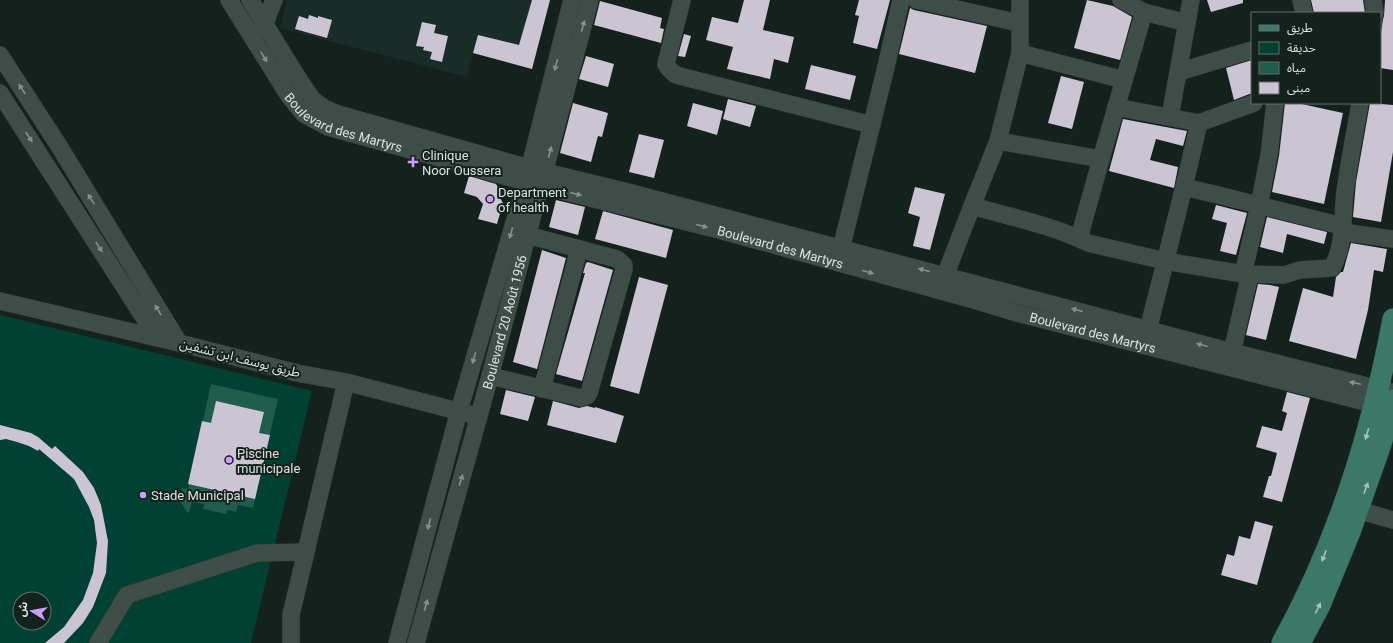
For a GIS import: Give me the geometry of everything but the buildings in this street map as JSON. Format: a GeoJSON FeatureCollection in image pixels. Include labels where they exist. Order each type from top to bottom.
{"type":"FeatureCollection","features":[{"type":"Feature","properties":{"kind":"main road"},"geometry":{"type":"LineString","coordinates":[[1300,643],[1320,605],[1358,510],[1381,444],[1393,319]]}},
{"type":"Feature","properties":{"kind":"main road"},"geometry":{"type":"LineString","coordinates":[[1282,643],[1314,581],[1357,468],[1386,399]]}},
{"type":"Feature","properties":{"kind":"street","name":"Boulevard des Martyrs"},"geometry":{"type":"LineString","coordinates":[[229,0],[289,96],[304,114],[316,121],[343,132],[535,177],[636,194],[1332,378],[1386,399]]}},
{"type":"Feature","properties":{"kind":"street"},"geometry":{"type":"LineString","coordinates":[[250,0],[265,24]]}},
{"type":"Feature","properties":{"kind":"street"},"geometry":{"type":"LineString","coordinates":[[251,36],[265,24],[274,0]]}},
{"type":"Feature","properties":{"kind":"street","name":"Boulevard 20 Août 1956"},"geometry":{"type":"LineString","coordinates":[[416,643],[490,376],[527,235],[535,177],[572,0]]}},
{"type":"Feature","properties":{"kind":"street","name":"Boulevard 20 Août 1956"},"geometry":{"type":"LineString","coordinates":[[535,177],[590,0]]}},
{"type":"Feature","properties":{"kind":"street"},"geometry":{"type":"LineString","coordinates":[[682,0],[666,64],[668,69],[672,72],[872,125]]}},
{"type":"Feature","properties":{"kind":"street"},"geometry":{"type":"LineString","coordinates":[[841,249],[902,0]]}},
{"type":"Feature","properties":{"kind":"street"},"geometry":{"type":"LineString","coordinates":[[916,0],[1019,23]]}},
{"type":"Feature","properties":{"kind":"street"},"geometry":{"type":"LineString","coordinates":[[945,276],[998,141],[1020,53],[1020,0]]}},
{"type":"Feature","properties":{"kind":"street"},"geometry":{"type":"LineString","coordinates":[[1121,0],[1144,12],[1187,23]]}},
{"type":"Feature","properties":{"kind":"street"},"geometry":{"type":"LineString","coordinates":[[1170,117],[1191,0]]}},
{"type":"Feature","properties":{"kind":"street"},"geometry":{"type":"LineString","coordinates":[[1301,0],[1304,12]]}},
{"type":"Feature","properties":{"kind":"street"},"geometry":{"type":"LineString","coordinates":[[1373,0],[1375,12]]}},
{"type":"Feature","properties":{"kind":"street"},"geometry":{"type":"LineString","coordinates":[[1079,238],[1144,12]]}},
{"type":"Feature","properties":{"kind":"street","name":"Boulevard des Martyrs"},"geometry":{"type":"LineString","coordinates":[[265,24],[312,99],[324,108],[348,118],[535,177],[1024,315],[1386,399]]}},
{"type":"Feature","properties":{"kind":"street"},"geometry":{"type":"LineString","coordinates":[[1178,72],[1251,50]]}},
{"type":"Feature","properties":{"kind":"street"},"geometry":{"type":"LineString","coordinates":[[1020,53],[1124,80]]}},
{"type":"Feature","properties":{"kind":"street"},"geometry":{"type":"LineString","coordinates":[[0,55],[59,146],[179,343]]}},
{"type":"Feature","properties":{"kind":"street"},"geometry":{"type":"LineString","coordinates":[[0,93],[157,338]]}},
{"type":"Feature","properties":{"kind":"street"},"geometry":{"type":"LineString","coordinates":[[1116,107],[1199,123],[1251,104]]}},
{"type":"Feature","properties":{"kind":"street"},"geometry":{"type":"LineString","coordinates":[[1232,352],[1269,155],[1275,104]]}},
{"type":"Feature","properties":{"kind":"street"},"geometry":{"type":"LineString","coordinates":[[972,206],[1049,228],[1079,238],[1088,243],[1165,261],[1246,274],[1284,275],[1300,270],[1332,268],[1336,262],[1341,243],[1349,163],[1360,104]]}},
{"type":"Feature","properties":{"kind":"street"},"geometry":{"type":"LineString","coordinates":[[1148,330],[1199,123]]}},
{"type":"Feature","properties":{"kind":"street"},"geometry":{"type":"LineString","coordinates":[[998,141],[1101,159]]}},
{"type":"Feature","properties":{"kind":"street"},"geometry":{"type":"LineString","coordinates":[[397,643],[459,411],[535,177]]}},
{"type":"Feature","properties":{"kind":"street"},"geometry":{"type":"LineString","coordinates":[[1184,187],[1342,229],[1393,239]]}},
{"type":"Feature","properties":{"kind":"street"},"geometry":{"type":"LineString","coordinates":[[490,376],[542,390],[581,398],[587,396],[624,269],[624,265],[617,259],[527,235]]}},
{"type":"Feature","properties":{"kind":"street"},"geometry":{"type":"LineString","coordinates":[[542,390],[579,249]]}},
{"type":"Feature","properties":{"kind":"street","name":"طريق يوسف ابن تشفين"},"geometry":{"type":"LineString","coordinates":[[0,301],[179,343],[296,373],[346,382],[479,416]]}},
{"type":"Feature","properties":{"kind":"street"},"geometry":{"type":"LineString","coordinates":[[291,643],[291,615],[346,382]]}},
{"type":"Feature","properties":{"kind":"street"},"geometry":{"type":"LineString","coordinates":[[1358,510],[1393,520]]}},
{"type":"Feature","properties":{"kind":"street"},"geometry":{"type":"LineString","coordinates":[[98,643],[127,595],[257,553],[306,552]]}},
{"type":"Feature","properties":{"kind":"shaded area"},"geometry":{"type":"Polygon","coordinates":[[[287,0],[550,0],[532,69],[473,53],[467,77],[280,28],[287,0]]]}},
{"type":"Feature","properties":{"kind":"green space","name":"Stade Municipal"},"geometry":{"type":"Polygon","coordinates":[[[0,315],[312,391],[251,643],[0,643],[0,315]]]}},
{"type":"Feature","properties":{"kind":"water","name":"Piscine municipale"},"geometry":{"type":"Polygon","coordinates":[[[211,384],[278,399],[253,508],[238,505],[236,512],[227,510],[226,514],[203,509],[204,504],[192,502],[189,513],[180,501],[179,492],[181,492],[182,488],[188,489],[211,384]]]}},
{"type":"Feature","properties":{"kind":"place","name":"Clinique Noor Oussera"},"geometry":{"type":"Point","coordinates":[413,162]}},
{"type":"Feature","properties":{"kind":"place","name":"Department of health"},"geometry":{"type":"Point","coordinates":[490,199]}},
{"type":"Feature","properties":{"kind":"place","name":"Piscine municipale"},"geometry":{"type":"Point","coordinates":[229,460]}},
{"type":"Feature","properties":{"kind":"place","name":"Stade Municipal"},"geometry":{"type":"Point","coordinates":[143,495]}}]}
